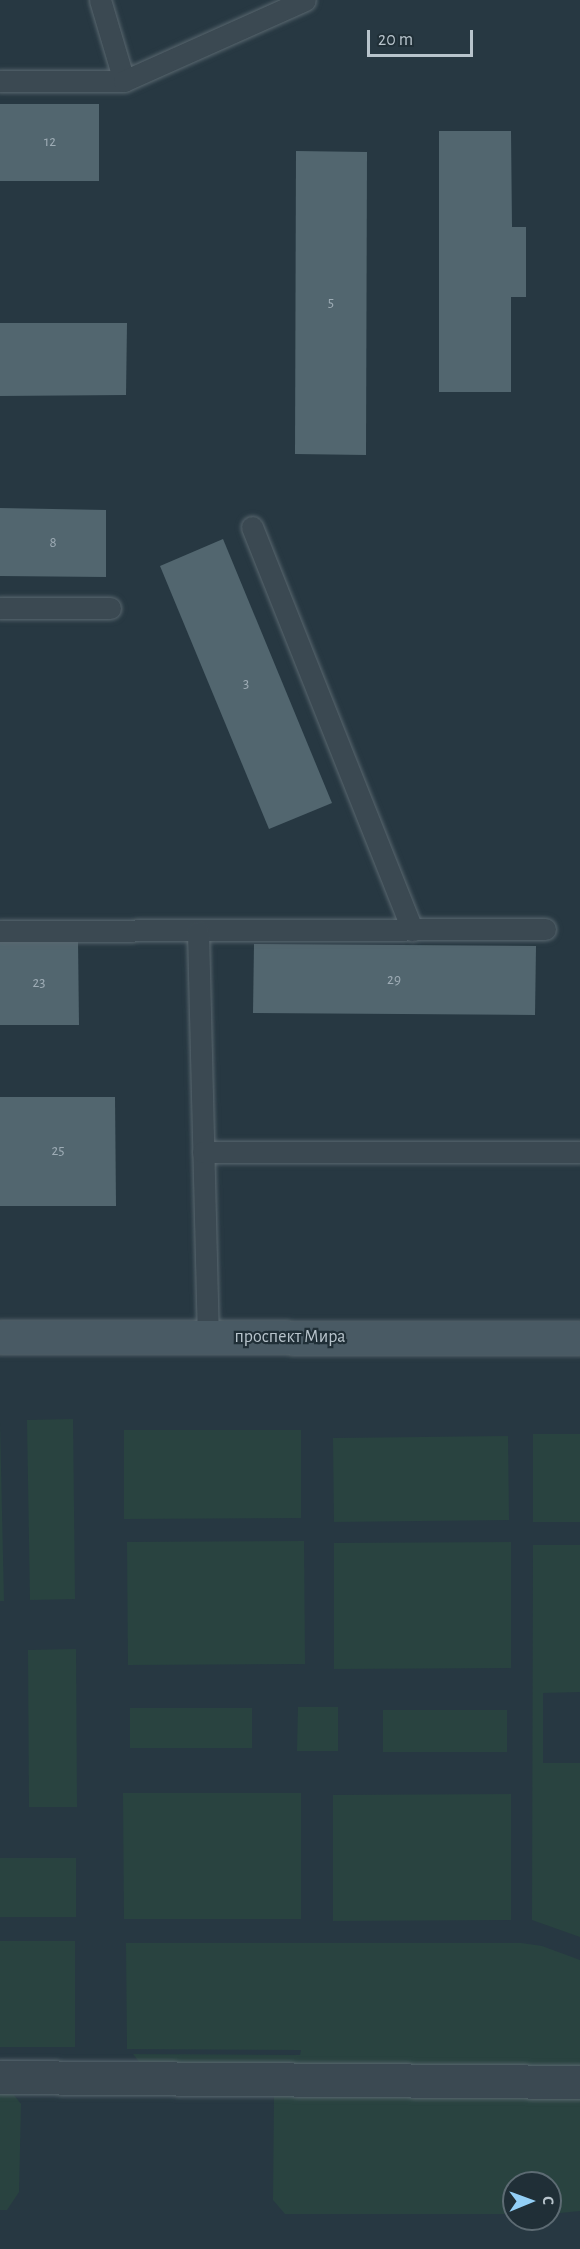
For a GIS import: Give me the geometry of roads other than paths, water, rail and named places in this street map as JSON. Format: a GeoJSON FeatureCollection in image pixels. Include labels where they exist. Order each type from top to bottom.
{"type":"FeatureCollection","features":[{"type":"Feature","properties":{"kind":"main road","name":"проспект Мира"},"geometry":{"type":"LineString","coordinates":[[0,1337],[580,1338]]}},
{"type":"Feature","properties":{"kind":"street"},"geometry":{"type":"LineString","coordinates":[[0,2077],[580,2082]]}},
{"type":"Feature","properties":{"kind":"lane"},"geometry":{"type":"LineString","coordinates":[[100,0],[124,81]]}},
{"type":"Feature","properties":{"kind":"lane"},"geometry":{"type":"LineString","coordinates":[[0,81],[124,81],[305,0]]}},
{"type":"Feature","properties":{"kind":"lane"},"geometry":{"type":"LineString","coordinates":[[252,527],[412,930]]}},
{"type":"Feature","properties":{"kind":"lane"},"geometry":{"type":"LineString","coordinates":[[0,608],[110,608]]}},
{"type":"Feature","properties":{"kind":"lane"},"geometry":{"type":"LineString","coordinates":[[0,931],[198,932],[545,928]]}},
{"type":"Feature","properties":{"kind":"lane"},"geometry":{"type":"LineString","coordinates":[[198,932],[208,1337]]}},
{"type":"Feature","properties":{"kind":"lane"},"geometry":{"type":"LineString","coordinates":[[203,1152],[580,1152]]}}]}
